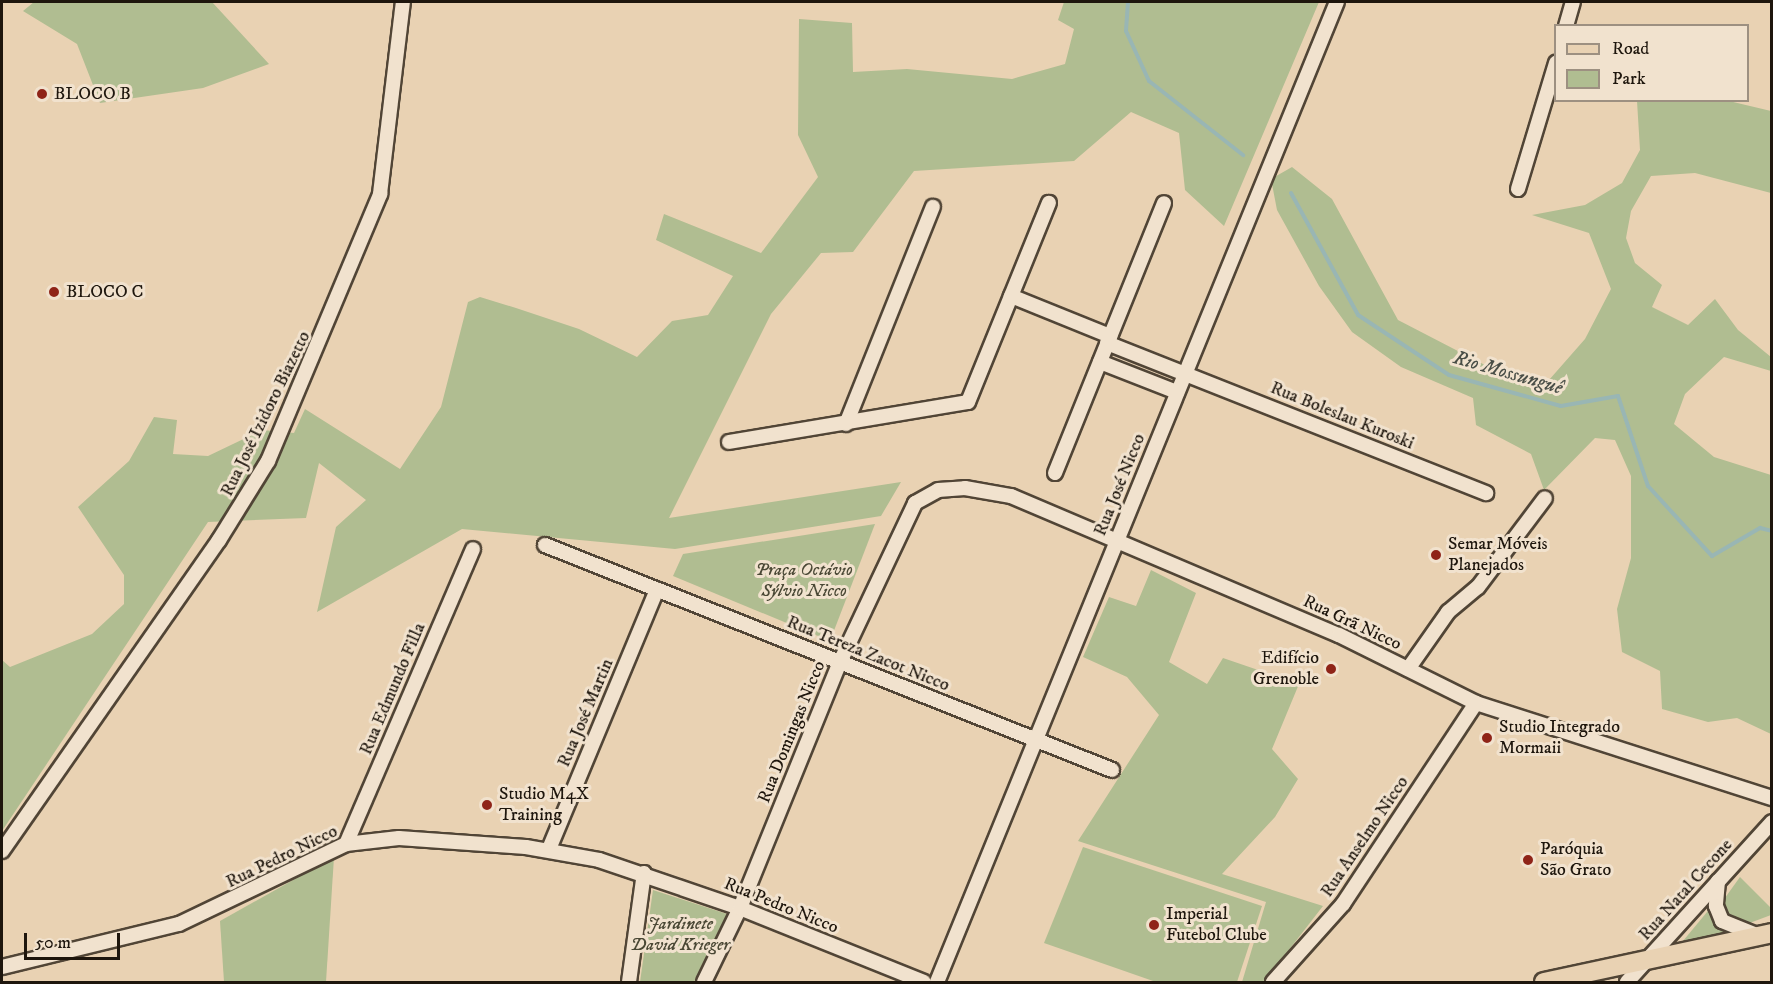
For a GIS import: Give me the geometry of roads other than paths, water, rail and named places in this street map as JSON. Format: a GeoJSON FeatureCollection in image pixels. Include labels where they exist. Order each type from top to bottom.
{"type":"FeatureCollection","features":[{"type":"Feature","properties":{"kind":"main road"},"geometry":{"type":"LineString","coordinates":[[1544,982],[1644,964],[1768,934]]}},
{"type":"Feature","properties":{"kind":"street","name":"Rua José Izidoro Biazetto"},"geometry":{"type":"LineString","coordinates":[[2,851],[219,540],[268,460],[380,194],[404,2]]}},
{"type":"Feature","properties":{"kind":"street","name":"Rua José Nicco"},"geometry":{"type":"LineString","coordinates":[[937,982],[1337,2]]}},
{"type":"Feature","properties":{"kind":"street"},"geometry":{"type":"LineString","coordinates":[[1567,24],[1574,2]]}},
{"type":"Feature","properties":{"kind":"street"},"geometry":{"type":"LineString","coordinates":[[1518,189],[1554,70]]}},
{"type":"Feature","properties":{"kind":"street"},"geometry":{"type":"LineString","coordinates":[[729,442],[968,402],[1049,203]]}},
{"type":"Feature","properties":{"kind":"street"},"geometry":{"type":"LineString","coordinates":[[1055,473],[1164,203]]}},
{"type":"Feature","properties":{"kind":"street"},"geometry":{"type":"LineString","coordinates":[[846,424],[933,207]]}},
{"type":"Feature","properties":{"kind":"street","name":"Rua Boleslau Kuroski"},"geometry":{"type":"LineString","coordinates":[[1011,296],[1186,372],[1486,493]]}},
{"type":"Feature","properties":{"kind":"street"},"geometry":{"type":"LineString","coordinates":[[1100,362],[1177,392]]}},
{"type":"Feature","properties":{"kind":"street","name":"Rua Grã Nicco"},"geometry":{"type":"LineString","coordinates":[[920,498],[953,488],[998,492],[1117,541],[1408,669],[1476,703],[1768,797]]}},
{"type":"Feature","properties":{"kind":"street","name":"Rua Domingas Nicco"},"geometry":{"type":"LineString","coordinates":[[704,982],[740,908],[840,662],[920,498]]}},
{"type":"Feature","properties":{"kind":"street"},"geometry":{"type":"LineString","coordinates":[[1408,669],[1448,612],[1478,587],[1545,498]]}},
{"type":"Feature","properties":{"kind":"street","name":"Rua Tereza Zacot Nicco"},"geometry":{"type":"LineString","coordinates":[[545,545],[1112,770]]}},
{"type":"Feature","properties":{"kind":"street","name":"Rua Edmundo Filla"},"geometry":{"type":"LineString","coordinates":[[346,844],[473,549]]}},
{"type":"Feature","properties":{"kind":"street","name":"Rua José Martin"},"geometry":{"type":"LineString","coordinates":[[549,849],[657,590]]}},
{"type":"Feature","properties":{"kind":"street","name":"Rua Anselmo Nicco"},"geometry":{"type":"LineString","coordinates":[[1274,982],[1343,904],[1476,703]]}},
{"type":"Feature","properties":{"kind":"street"},"geometry":{"type":"LineString","coordinates":[[1768,797],[1772,783]]}},
{"type":"Feature","properties":{"kind":"street","name":"Rua Natal Cecone"},"geometry":{"type":"LineString","coordinates":[[1627,982],[1772,822]]}},
{"type":"Feature","properties":{"kind":"street","name":"Rua Pedro Nicco"},"geometry":{"type":"LineString","coordinates":[[2,967],[179,924],[346,844],[399,838],[549,849],[644,873],[740,908],[924,982]]}},
{"type":"Feature","properties":{"kind":"street"},"geometry":{"type":"LineString","coordinates":[[629,982],[644,873]]}},
{"type":"Feature","properties":{"kind":"street"},"geometry":{"type":"LineString","coordinates":[[1718,881],[1716,906],[1722,921],[1768,934]]}},
{"type":"Feature","properties":{"kind":"waterway","name":"Rio Mossunguê"},"geometry":{"type":"LineString","coordinates":[[1128,2],[1126,31],[1149,81],[1243,155]]}},
{"type":"Feature","properties":{"kind":"waterway","name":"Rio Mossunguê"},"geometry":{"type":"LineString","coordinates":[[1291,193],[1358,315],[1449,375],[1561,406],[1618,396],[1648,486],[1712,556],[1760,528],[1772,531]]}},
{"type":"Feature","properties":{"kind":"place","name":"BLOCO B"},"geometry":{"type":"Point","coordinates":[42,94]}},
{"type":"Feature","properties":{"kind":"place","name":"BLOCO C"},"geometry":{"type":"Point","coordinates":[54,292]}},
{"type":"Feature","properties":{"kind":"place","name":"Semar Móveis Planejados"},"geometry":{"type":"Point","coordinates":[1436,555]}},
{"type":"Feature","properties":{"kind":"place","name":"Edifício Grenoble"},"geometry":{"type":"Point","coordinates":[1331,669]}},
{"type":"Feature","properties":{"kind":"place","name":"Studio Integrado Mormaii"},"geometry":{"type":"Point","coordinates":[1487,738]}},
{"type":"Feature","properties":{"kind":"place","name":"Studio M4X Training"},"geometry":{"type":"Point","coordinates":[487,805]}},
{"type":"Feature","properties":{"kind":"place","name":"Paróquia São Grato"},"geometry":{"type":"Point","coordinates":[1528,860]}},
{"type":"Feature","properties":{"kind":"place","name":"Imperial Futebol Clube"},"geometry":{"type":"Point","coordinates":[1154,925]}},
{"type":"Feature","properties":{"kind":"park label","name":"Praça Octávio Sýlvio Nicco"},"geometry":{"type":"Point","coordinates":[804,581]}},
{"type":"Feature","properties":{"kind":"park label","name":"Jardinete David Krieger"},"geometry":{"type":"Point","coordinates":[680,935]}}]}
